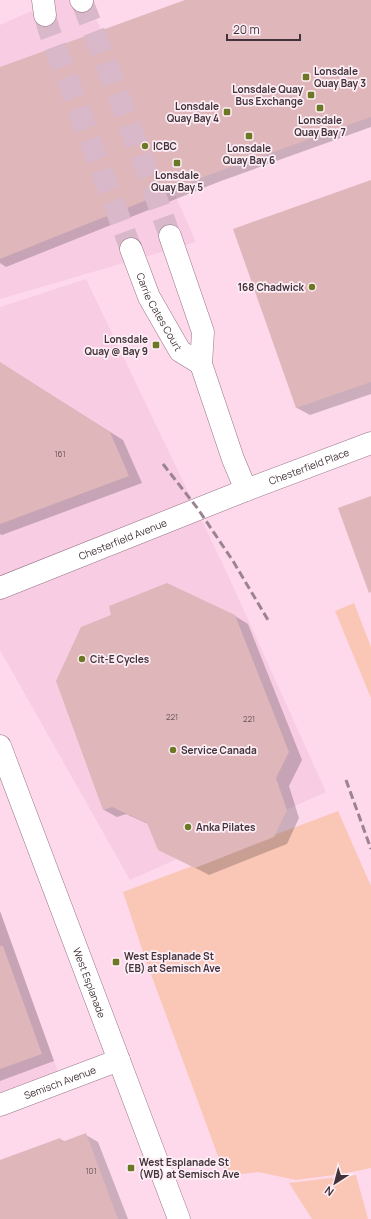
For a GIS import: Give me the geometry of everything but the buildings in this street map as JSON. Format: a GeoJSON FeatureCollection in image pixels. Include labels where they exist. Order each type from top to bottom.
{"type":"FeatureCollection","features":[{"type":"Feature","properties":{"kind":"street"},"geometry":{"type":"LineString","coordinates":[[170,236],[203,332],[201,364],[232,459],[246,490]]}},
{"type":"Feature","properties":{"kind":"street","name":"Carrie Cates Court"},"geometry":{"type":"LineString","coordinates":[[131,249],[149,297],[180,351],[201,364]]}},
{"type":"Feature","properties":{"kind":"street","name":"Chesterfield Place"},"geometry":{"type":"LineString","coordinates":[[246,490],[371,442]]}},
{"type":"Feature","properties":{"kind":"street","name":"Chesterfield Avenue"},"geometry":{"type":"LineString","coordinates":[[0,588],[246,490]]}},
{"type":"Feature","properties":{"kind":"street","name":"West Esplanade"},"geometry":{"type":"LineString","coordinates":[[0,746],[179,1219]]}},
{"type":"Feature","properties":{"kind":"street","name":"Semisch Avenue"},"geometry":{"type":"LineString","coordinates":[[0,1105],[119,1060]]}},
{"type":"Feature","properties":{"kind":"shaded area"},"geometry":{"type":"Polygon","coordinates":[[[56,0],[88,0],[196,242],[0,299],[0,25],[56,0]]]}},
{"type":"Feature","properties":{"kind":"shaded area"},"geometry":{"type":"Polygon","coordinates":[[[86,279],[227,573],[326,792],[130,880],[0,650],[0,307],[86,279]]]}},
{"type":"Feature","properties":{"kind":"shaded area"},"geometry":{"type":"Polygon","coordinates":[[[354,603],[371,647],[371,698],[335,611],[354,603]]]}},
{"type":"Feature","properties":{"kind":"shaded area"},"geometry":{"type":"Polygon","coordinates":[[[338,811],[371,886],[371,1168],[342,1174],[296,1180],[258,1172],[227,1176],[218,1156],[145,958],[123,892],[338,811]]]}},
{"type":"Feature","properties":{"kind":"shaded area"},"geometry":{"type":"Polygon","coordinates":[[[0,911],[58,1072],[0,1094],[0,911]]]}},
{"type":"Feature","properties":{"kind":"shaded area"},"geometry":{"type":"Polygon","coordinates":[[[356,1175],[368,1219],[312,1219],[289,1183],[356,1175]]]}},
{"type":"Feature","properties":{"kind":"tunnel"},"geometry":{"type":"LineString","coordinates":[[82,1],[129,123],[170,236]]}},
{"type":"Feature","properties":{"kind":"tunnel"},"geometry":{"type":"LineString","coordinates":[[45,15],[49,30],[131,249]]}},
{"type":"Feature","properties":{"kind":"railway"},"geometry":{"type":"LineString","coordinates":[[163,464],[198,509],[233,561],[268,620]]}},
{"type":"Feature","properties":{"kind":"railway"},"geometry":{"type":"LineString","coordinates":[[346,780],[371,849]]}},
{"type":"Feature","properties":{"kind":"place","name":"Lonsdale Quay Bay 3"},"geometry":{"type":"Point","coordinates":[306,77]}},
{"type":"Feature","properties":{"kind":"place","name":"Lonsdale Quay Bus Exchange"},"geometry":{"type":"Point","coordinates":[311,95]}},
{"type":"Feature","properties":{"kind":"place","name":"Lonsdale Quay Bay 7"},"geometry":{"type":"Point","coordinates":[320,108]}},
{"type":"Feature","properties":{"kind":"place","name":"Lonsdale Quay Bay 4"},"geometry":{"type":"Point","coordinates":[227,112]}},
{"type":"Feature","properties":{"kind":"place","name":"Lonsdale Quay Bay 6"},"geometry":{"type":"Point","coordinates":[249,136]}},
{"type":"Feature","properties":{"kind":"place","name":"ICBC"},"geometry":{"type":"Point","coordinates":[145,146]}},
{"type":"Feature","properties":{"kind":"place","name":"Lonsdale Quay Bay 5"},"geometry":{"type":"Point","coordinates":[177,163]}},
{"type":"Feature","properties":{"kind":"place","name":"168 Chadwick"},"geometry":{"type":"Point","coordinates":[312,287]}},
{"type":"Feature","properties":{"kind":"place","name":"Lonsdale Quay @ Bay 9"},"geometry":{"type":"Point","coordinates":[156,345]}},
{"type":"Feature","properties":{"kind":"place","name":"Cit-E Cycles"},"geometry":{"type":"Point","coordinates":[82,659]}},
{"type":"Feature","properties":{"kind":"place","name":"Service Canada"},"geometry":{"type":"Point","coordinates":[173,750]}},
{"type":"Feature","properties":{"kind":"place","name":"Anka Pilates"},"geometry":{"type":"Point","coordinates":[188,827]}},
{"type":"Feature","properties":{"kind":"place","name":"West Esplanade St (EB) at Semisch Ave"},"geometry":{"type":"Point","coordinates":[116,962]}},
{"type":"Feature","properties":{"kind":"place","name":"West Esplanade St (WB) at Semisch Ave"},"geometry":{"type":"Point","coordinates":[131,1168]}}]}
